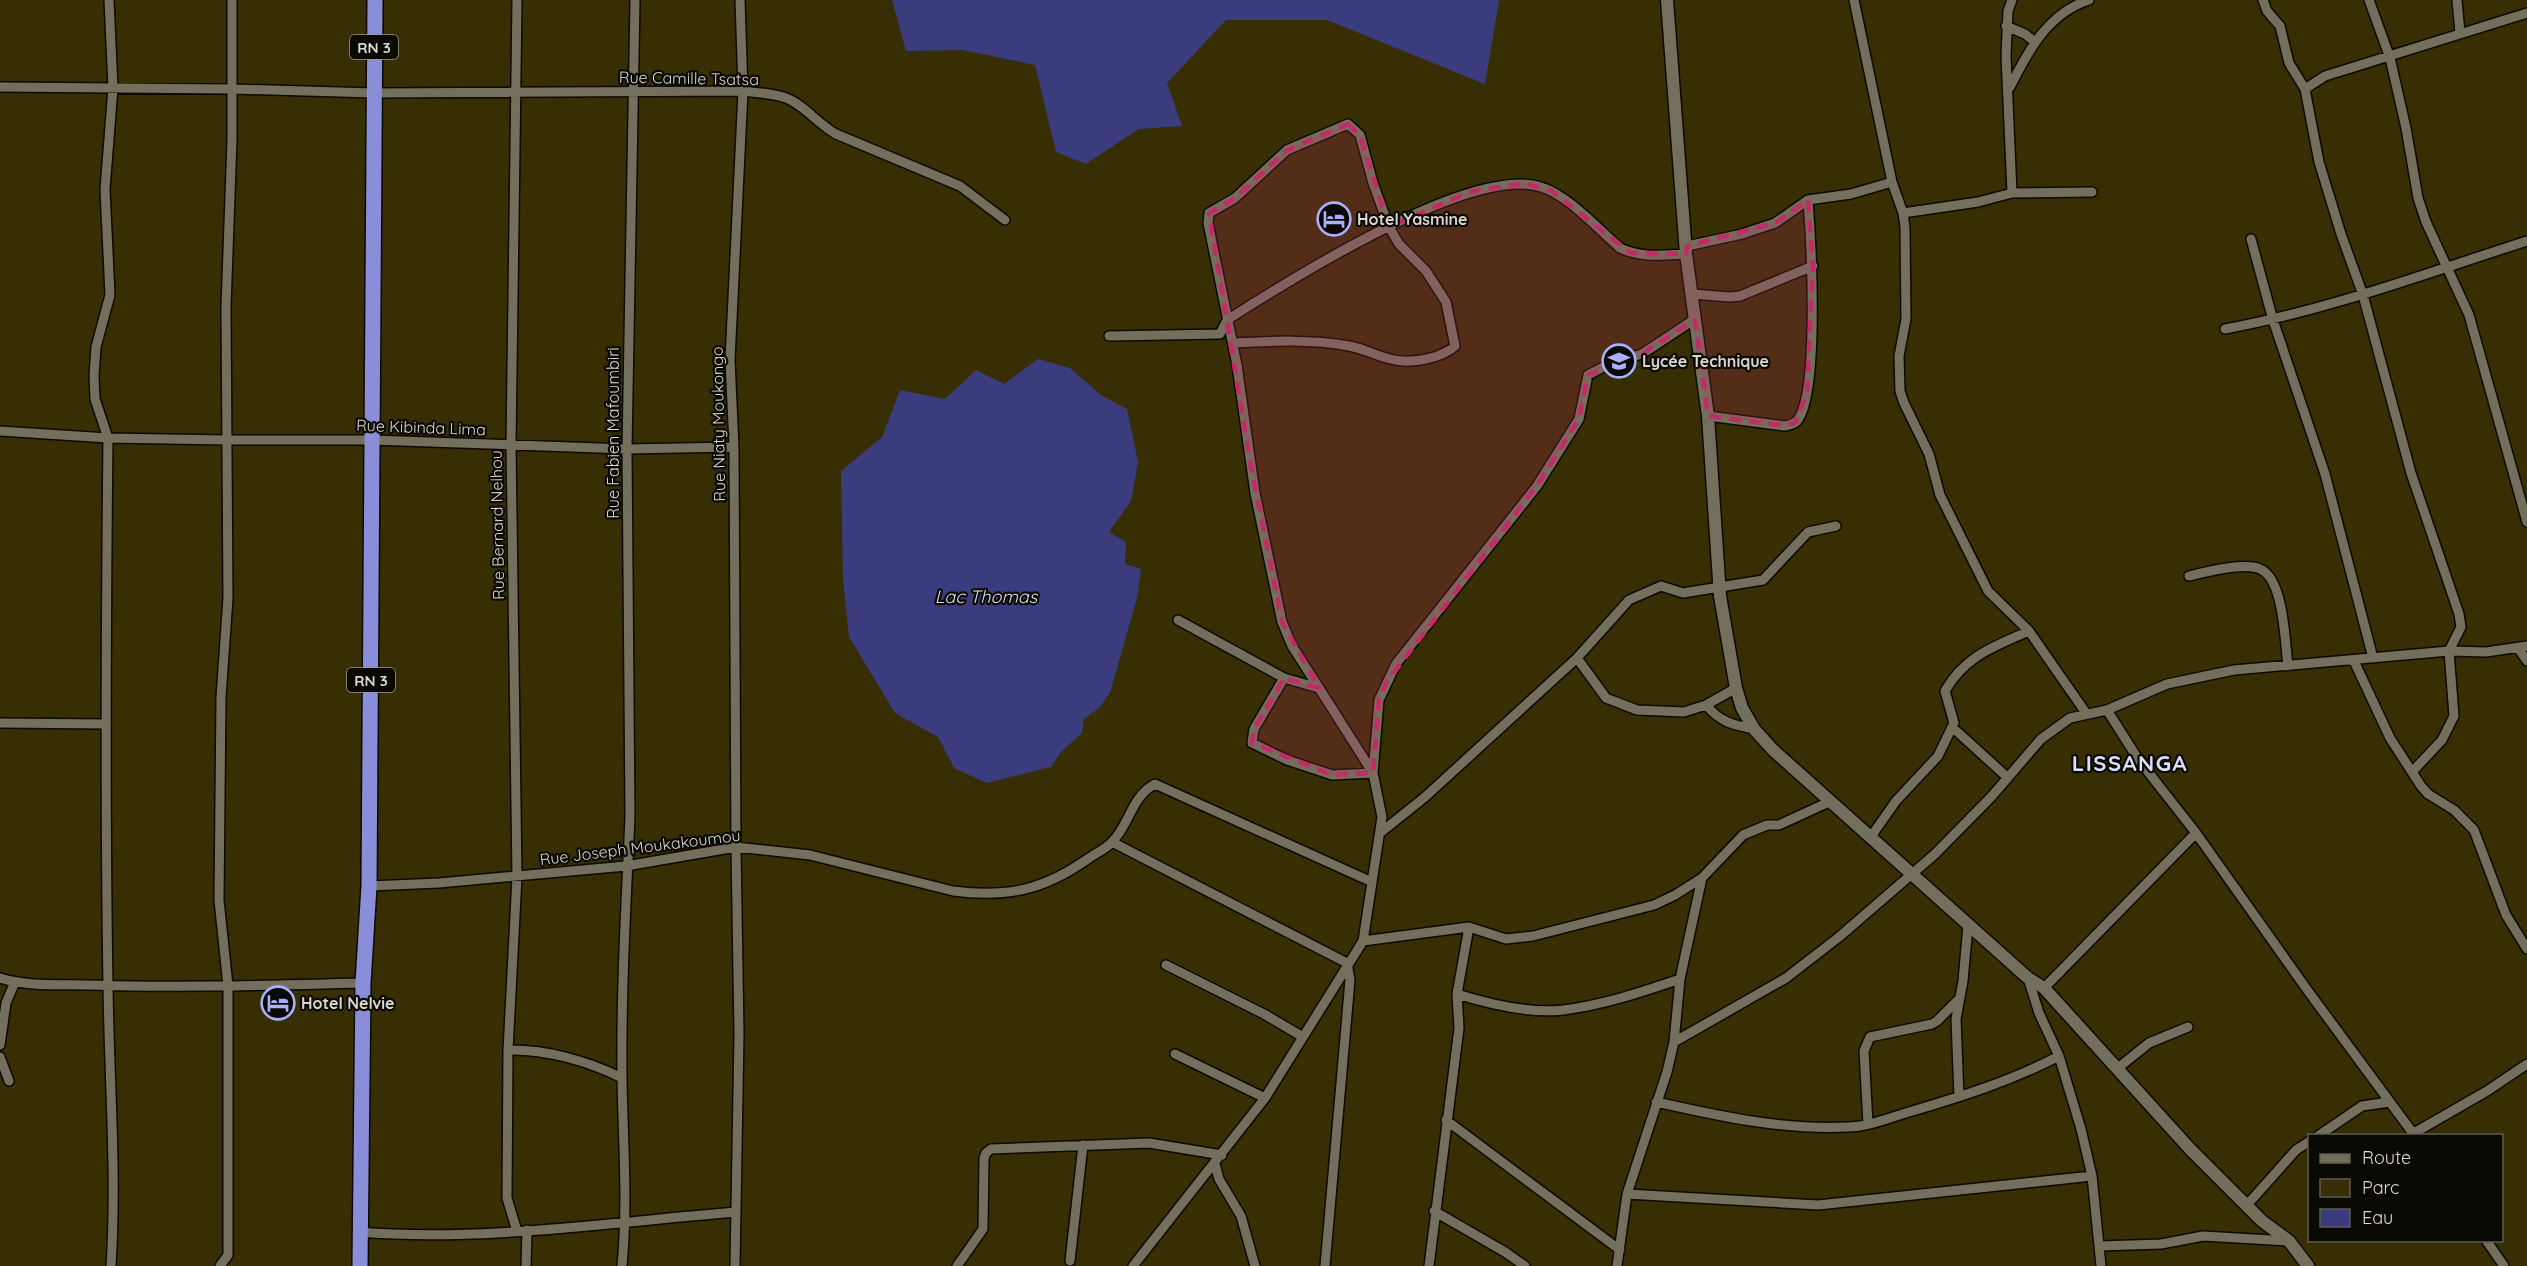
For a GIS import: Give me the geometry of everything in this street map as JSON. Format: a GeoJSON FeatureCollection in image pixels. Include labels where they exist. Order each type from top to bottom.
{"type":"FeatureCollection","features":[{"type":"Feature","properties":{"kind":"highway","name":"RN 3"},"geometry":{"type":"LineString","coordinates":[[360,1266],[363,983],[369,886],[375,0]]}},
{"type":"Feature","properties":{"kind":"street"},"geometry":{"type":"LineString","coordinates":[[109,0],[113,88],[105,189],[110,295],[96,347],[94,376],[95,399],[108,438],[106,724],[108,986],[113,1186],[111,1266]]}},
{"type":"Feature","properties":{"kind":"street"},"geometry":{"type":"LineString","coordinates":[[220,1266],[228,1255],[228,986],[219,900],[221,697],[228,598],[226,307],[231,199],[232,0]]}},
{"type":"Feature","properties":{"kind":"street","name":"Rue Bernard Nelhou"},"geometry":{"type":"LineString","coordinates":[[517,0],[511,444],[517,877],[508,1050],[507,1198],[522,1231],[526,1266]]}},
{"type":"Feature","properties":{"kind":"street","name":"Rue Fabien Mafoumbiri"},"geometry":{"type":"LineString","coordinates":[[622,1266],[626,1166],[622,1078],[626,866],[630,817],[627,449],[634,0]]}},
{"type":"Feature","properties":{"kind":"street","name":"Rue Niaty Moukongo"},"geometry":{"type":"LineString","coordinates":[[735,1266],[740,1034],[736,847],[734,447],[730,360],[743,91],[740,0]]}},
{"type":"Feature","properties":{"kind":"street"},"geometry":{"type":"LineString","coordinates":[[1667,0],[1675,127],[1687,250],[1708,416],[1719,587],[1736,688],[1742,708],[1754,729],[1773,750],[1829,802],[2028,978],[2044,988],[2190,1149],[2262,1221],[2289,1241],[2308,1266]]}},
{"type":"Feature","properties":{"kind":"street"},"geometry":{"type":"LineString","coordinates":[[1854,0],[1892,182],[1903,213],[1907,307],[1899,356],[1900,391],[1929,454],[1940,495],[1963,544],[1993,597],[2029,631],[2086,713]]}},
{"type":"Feature","properties":{"kind":"street"},"geometry":{"type":"LineString","coordinates":[[2012,0],[2006,26],[2012,193]]}},
{"type":"Feature","properties":{"kind":"street"},"geometry":{"type":"LineString","coordinates":[[2008,89],[2034,42],[2073,5],[2089,0]]}},
{"type":"Feature","properties":{"kind":"street"},"geometry":{"type":"LineString","coordinates":[[2263,0],[2267,11],[2280,26],[2289,63],[2305,89],[2319,162],[2363,295],[2411,473],[2459,614],[2461,627],[2449,651],[2454,716],[2442,740],[2412,772]]}},
{"type":"Feature","properties":{"kind":"street"},"geometry":{"type":"LineString","coordinates":[[2369,0],[2390,58],[2418,198],[2469,315],[2527,522]]}},
{"type":"Feature","properties":{"kind":"street"},"geometry":{"type":"LineString","coordinates":[[2457,0],[2460,33]]}},
{"type":"Feature","properties":{"kind":"street"},"geometry":{"type":"LineString","coordinates":[[2305,89],[2325,76],[2390,58],[2460,33],[2527,13]]}},
{"type":"Feature","properties":{"kind":"street"},"geometry":{"type":"LineString","coordinates":[[2006,26],[2025,34],[2034,42]]}},
{"type":"Feature","properties":{"kind":"street","name":"Rue Camille Tsatsa"},"geometry":{"type":"LineString","coordinates":[[0,87],[374,93],[743,91],[785,97],[836,134],[960,186],[1005,220]]}},
{"type":"Feature","properties":{"kind":"street"},"geometry":{"type":"LineString","coordinates":[[1233,343],[1304,341],[1332,343],[1360,347],[1401,362],[1444,354],[1455,346],[1446,302],[1426,271],[1399,244],[1389,227],[1373,183],[1360,135],[1348,124],[1287,150],[1235,198],[1209,213],[1208,228],[1233,343],[1251,467],[1282,622],[1292,646],[1373,773]]}},
{"type":"Feature","properties":{"kind":"street"},"geometry":{"type":"LineString","coordinates":[[1109,336],[1220,333],[1227,320],[1337,253],[1469,192],[1512,183],[1525,183],[1552,191],[1620,248],[1644,255],[1687,250],[1742,234],[1775,223],[1808,200],[1851,194],[1892,182]]}},
{"type":"Feature","properties":{"kind":"street"},"geometry":{"type":"LineString","coordinates":[[1903,213],[1978,202],[2012,193],[2092,192]]}},
{"type":"Feature","properties":{"kind":"street"},"geometry":{"type":"LineString","coordinates":[[1708,416],[1785,426],[1796,423],[1807,392],[1813,266],[1808,200]]}},
{"type":"Feature","properties":{"kind":"street"},"geometry":{"type":"LineString","coordinates":[[2252,239],[2273,321],[2328,484],[2373,658]]}},
{"type":"Feature","properties":{"kind":"street"},"geometry":{"type":"LineString","coordinates":[[2224,329],[2273,321],[2363,295],[2527,241]]}},
{"type":"Feature","properties":{"kind":"street"},"geometry":{"type":"LineString","coordinates":[[1693,294],[1740,296],[1813,266]]}},
{"type":"Feature","properties":{"kind":"street"},"geometry":{"type":"LineString","coordinates":[[1133,1266],[1265,1098],[1347,963],[1363,941],[1380,833],[1381,807],[1373,773],[1380,700],[1396,664],[1537,486],[1579,419],[1588,375],[1613,362],[1642,354],[1695,319]]}},
{"type":"Feature","properties":{"kind":"street","name":"Rue Kibinda Lima"},"geometry":{"type":"LineString","coordinates":[[0,431],[108,438],[226,441],[372,440],[627,449],[734,447]]}},
{"type":"Feature","properties":{"kind":"street"},"geometry":{"type":"LineString","coordinates":[[1380,833],[1425,797],[1577,658],[1629,600],[1661,586],[1683,593],[1763,580],[1808,532],[1836,526]]}},
{"type":"Feature","properties":{"kind":"street"},"geometry":{"type":"LineString","coordinates":[[2188,576],[2216,570],[2251,567],[2261,569],[2271,577],[2280,608],[2288,666]]}},
{"type":"Feature","properties":{"kind":"street"},"geometry":{"type":"LineString","coordinates":[[1178,620],[1284,678],[1319,688]]}},
{"type":"Feature","properties":{"kind":"street"},"geometry":{"type":"LineString","coordinates":[[1870,838],[1896,801],[1938,756],[1954,719],[1945,692],[1958,672],[1981,653],[2029,631]]}},
{"type":"Feature","properties":{"kind":"street"},"geometry":{"type":"LineString","coordinates":[[1674,1042],[1786,978],[1839,938],[1913,876],[1992,796],[2041,739],[2070,718],[2107,710],[2167,684],[2234,670],[2449,651],[2486,652],[2523,647],[2527,661]]}},
{"type":"Feature","properties":{"kind":"street"},"geometry":{"type":"LineString","coordinates":[[1577,658],[1601,694],[1611,702],[1637,710],[1684,712],[1706,705],[1736,688]]}},
{"type":"Feature","properties":{"kind":"street"},"geometry":{"type":"LineString","coordinates":[[2354,661],[2390,738],[2412,772],[2428,794],[2454,810],[2474,830],[2506,915],[2527,949]]}},
{"type":"Feature","properties":{"kind":"street"},"geometry":{"type":"LineString","coordinates":[[1284,678],[1254,729],[1252,743],[1287,760],[1332,775],[1373,773]]}},
{"type":"Feature","properties":{"kind":"street"},"geometry":{"type":"LineString","coordinates":[[1706,705],[1722,721],[1754,729]]}},
{"type":"Feature","properties":{"kind":"street"},"geometry":{"type":"LineString","coordinates":[[2107,710],[2138,759],[2196,833],[2414,1134],[2487,1091],[2527,1064]]}},
{"type":"Feature","properties":{"kind":"street"},"geometry":{"type":"LineString","coordinates":[[0,723],[106,724]]}},
{"type":"Feature","properties":{"kind":"street"},"geometry":{"type":"LineString","coordinates":[[1952,727],[2007,777]]}},
{"type":"Feature","properties":{"kind":"street"},"geometry":{"type":"LineString","coordinates":[[1347,963],[1112,842],[1139,795],[1155,784],[1372,882]]}},
{"type":"Feature","properties":{"kind":"street"},"geometry":{"type":"LineString","coordinates":[[1363,941],[1469,927],[1506,939],[1533,936],[1654,905],[1676,895],[1702,878],[1743,835],[1767,825],[1779,825],[1829,802]]}},
{"type":"Feature","properties":{"kind":"street"},"geometry":{"type":"LineString","coordinates":[[2044,988],[2196,833]]}},
{"type":"Feature","properties":{"kind":"street","name":"Rue Joseph Moukakoumou"},"geometry":{"type":"LineString","coordinates":[[369,886],[517,877],[626,866],[736,847],[810,855],[933,886],[978,894],[1030,889],[1050,882],[1112,842]]}},
{"type":"Feature","properties":{"kind":"street"},"geometry":{"type":"LineString","coordinates":[[1617,1266],[1627,1194],[1674,1042],[1680,979],[1702,878]]}},
{"type":"Feature","properties":{"kind":"street"},"geometry":{"type":"LineString","coordinates":[[1959,1097],[1956,1019],[1963,981],[1968,925]]}},
{"type":"Feature","properties":{"kind":"street"},"geometry":{"type":"LineString","coordinates":[[1429,1266],[1434,1211],[1459,1028],[1457,994],[1469,927]]}},
{"type":"Feature","properties":{"kind":"street"},"geometry":{"type":"LineString","coordinates":[[1325,1266],[1350,980],[1347,963]]}},
{"type":"Feature","properties":{"kind":"street"},"geometry":{"type":"LineString","coordinates":[[1166,965],[1264,1014],[1303,1037]]}},
{"type":"Feature","properties":{"kind":"street"},"geometry":{"type":"LineString","coordinates":[[0,978],[15,982],[108,986],[363,983]]}},
{"type":"Feature","properties":{"kind":"street"},"geometry":{"type":"LineString","coordinates":[[2028,978],[2039,1013],[2059,1056],[2092,1176],[2101,1266]]}},
{"type":"Feature","properties":{"kind":"street"},"geometry":{"type":"LineString","coordinates":[[1457,994],[1485,1003],[1561,1010],[1624,997],[1680,979]]}},
{"type":"Feature","properties":{"kind":"street"},"geometry":{"type":"LineString","coordinates":[[0,1045],[6,1003],[15,982]]}},
{"type":"Feature","properties":{"kind":"street"},"geometry":{"type":"LineString","coordinates":[[1868,1124],[1864,1051],[1870,1036],[1937,1021],[1959,999]]}},
{"type":"Feature","properties":{"kind":"street"},"geometry":{"type":"LineString","coordinates":[[2118,1068],[2149,1043],[2188,1027]]}},
{"type":"Feature","properties":{"kind":"street"},"geometry":{"type":"LineString","coordinates":[[508,1050],[529,1049],[603,1069],[622,1078]]}},
{"type":"Feature","properties":{"kind":"street"},"geometry":{"type":"LineString","coordinates":[[1174,1054],[1265,1098]]}},
{"type":"Feature","properties":{"kind":"street"},"geometry":{"type":"LineString","coordinates":[[1656,1102],[1767,1125],[1848,1128],[1959,1097],[2034,1069],[2059,1056]]}},
{"type":"Feature","properties":{"kind":"street"},"geometry":{"type":"LineString","coordinates":[[0,1057],[9,1081]]}},
{"type":"Feature","properties":{"kind":"street"},"geometry":{"type":"LineString","coordinates":[[2321,1134],[2362,1106],[2389,1102]]}},
{"type":"Feature","properties":{"kind":"street"},"geometry":{"type":"LineString","coordinates":[[1446,1120],[1620,1250]]}},
{"type":"Feature","properties":{"kind":"street"},"geometry":{"type":"LineString","coordinates":[[2247,1205],[2296,1150],[2308,1142]]}},
{"type":"Feature","properties":{"kind":"street"},"geometry":{"type":"LineString","coordinates":[[957,1266],[983,1229],[984,1158],[991,1149],[1149,1143],[1222,1155]]}},
{"type":"Feature","properties":{"kind":"street"},"geometry":{"type":"LineString","coordinates":[[1070,1261],[1083,1144]]}},
{"type":"Feature","properties":{"kind":"street"},"geometry":{"type":"LineString","coordinates":[[1215,1164],[1224,1187],[1241,1216],[1255,1266]]}},
{"type":"Feature","properties":{"kind":"street"},"geometry":{"type":"LineString","coordinates":[[1627,1194],[1818,1205],[2092,1176]]}},
{"type":"Feature","properties":{"kind":"street"},"geometry":{"type":"LineString","coordinates":[[1434,1211],[1525,1266]]}},
{"type":"Feature","properties":{"kind":"street"},"geometry":{"type":"LineString","coordinates":[[360,1232],[412,1236],[522,1231],[736,1212]]}},
{"type":"Feature","properties":{"kind":"street"},"geometry":{"type":"LineString","coordinates":[[2100,1246],[2161,1244],[2203,1236],[2289,1241]]}},
{"type":"Feature","properties":{"kind":"street"},"geometry":{"type":"LineString","coordinates":[[2487,1242],[2504,1266]]}},
{"type":"Feature","properties":{"kind":"highlighted area"},"geometry":{"type":"Polygon","coordinates":[[[1348,124],[1360,135],[1389,227],[1469,192],[1525,183],[1552,191],[1631,253],[1686,254],[1687,246],[1775,223],[1808,200],[1813,266],[1811,345],[1807,392],[1796,422],[1785,426],[1708,416],[1695,320],[1642,354],[1588,375],[1579,419],[1537,486],[1386,683],[1379,700],[1373,773],[1332,775],[1252,743],[1254,729],[1284,678],[1319,688],[1282,622],[1251,467],[1209,213],[1235,198],[1287,150],[1348,124]]]}},
{"type":"Feature","properties":{"kind":"green space"},"geometry":{"type":"Polygon","coordinates":[[[0,0],[2527,0],[2527,1266],[0,1266],[0,0]]]}},
{"type":"Feature","properties":{"kind":"water"},"geometry":{"type":"Polygon","coordinates":[[[892,0],[1499,0],[1485,84],[1327,20],[1226,20],[1167,83],[1182,126],[1139,129],[1086,164],[1056,152],[1035,65],[963,50],[906,51],[892,0]]]}},
{"type":"Feature","properties":{"kind":"water","name":"Lac Thomas"},"geometry":{"type":"Polygon","coordinates":[[[1038,359],[1070,368],[1101,395],[1127,409],[1138,462],[1131,501],[1109,532],[1126,542],[1125,564],[1141,569],[1137,598],[1110,693],[1099,708],[1084,719],[1082,733],[1061,752],[1051,767],[987,783],[954,768],[938,737],[895,713],[849,637],[843,579],[841,471],[882,437],[900,390],[945,399],[976,370],[1004,384],[1038,359]]]}},
{"type":"Feature","properties":{"kind":"place","name":"Hotel Yasmine"},"geometry":{"type":"Point","coordinates":[1334,219]}},
{"type":"Feature","properties":{"kind":"place","name":"Lycée Technique"},"geometry":{"type":"Point","coordinates":[1619,361]}},
{"type":"Feature","properties":{"kind":"place","name":"Hotel Nelvie"},"geometry":{"type":"Point","coordinates":[278,1003]}},
{"type":"Feature","properties":{"kind":"district","name":"LISSANGA"},"geometry":{"type":"Point","coordinates":[2130,763]}}]}
